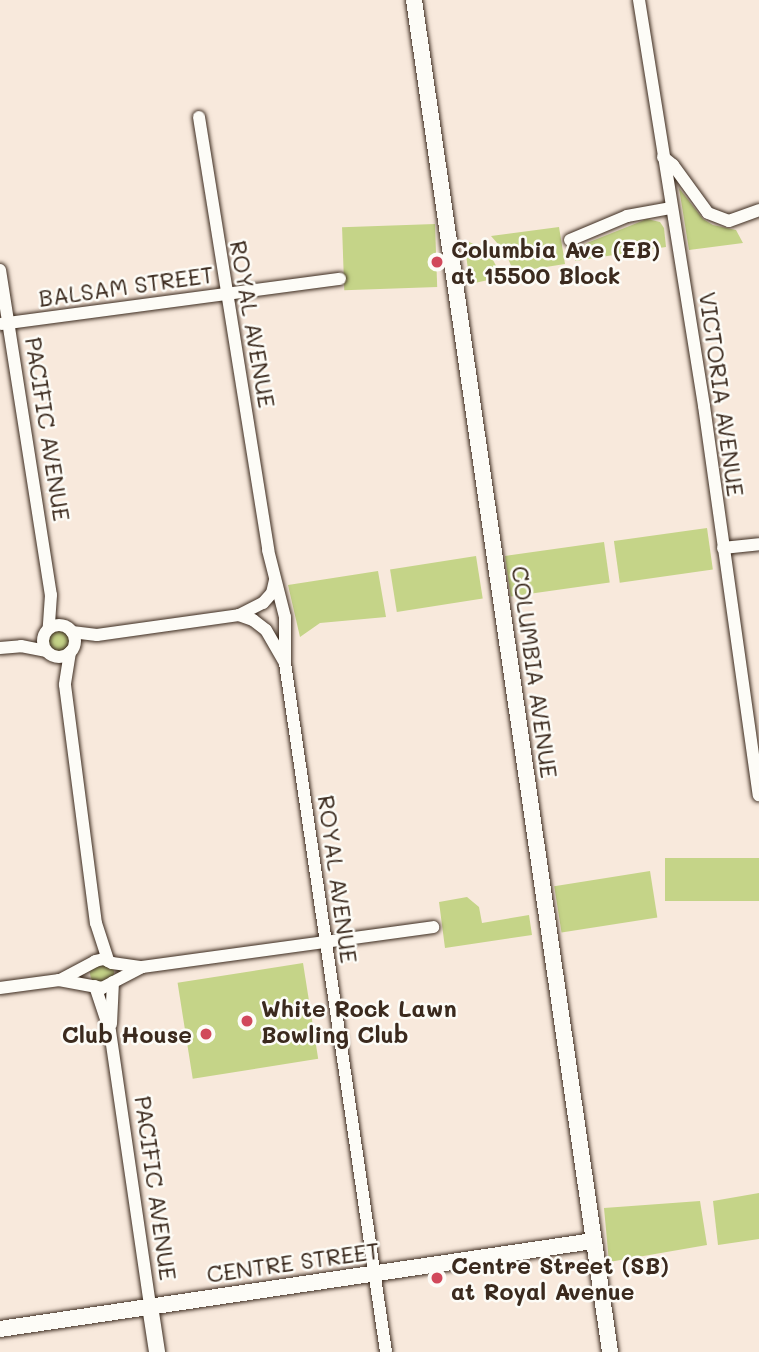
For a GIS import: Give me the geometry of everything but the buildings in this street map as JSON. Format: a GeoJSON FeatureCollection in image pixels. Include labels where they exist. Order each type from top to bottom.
{"type":"FeatureCollection","features":[{"type":"Feature","properties":{"kind":"street","name":"COLUMBIA AVENUE"},"geometry":{"type":"LineString","coordinates":[[414,0],[610,1352]]}},
{"type":"Feature","properties":{"kind":"street","name":"VICTORIA AVENUE"},"geometry":{"type":"LineString","coordinates":[[639,0],[704,406],[759,795]]}},
{"type":"Feature","properties":{"kind":"street","name":"ROYAL AVENUE"},"geometry":{"type":"LineString","coordinates":[[199,117],[225,294],[240,359],[275,580],[285,617],[285,663],[387,1352]]}},
{"type":"Feature","properties":{"kind":"street"},"geometry":{"type":"LineString","coordinates":[[663,157],[673,165],[708,213],[729,220],[759,210]]}},
{"type":"Feature","properties":{"kind":"street"},"geometry":{"type":"LineString","coordinates":[[570,240],[627,216],[671,208]]}},
{"type":"Feature","properties":{"kind":"street","name":"PACIFIC AVENUE"},"geometry":{"type":"LineString","coordinates":[[0,270],[4,324],[51,595],[47,629]]}},
{"type":"Feature","properties":{"kind":"street","name":"BALSAM STREET"},"geometry":{"type":"LineString","coordinates":[[4,324],[340,279]]}},
{"type":"Feature","properties":{"kind":"street"},"geometry":{"type":"LineString","coordinates":[[723,548],[759,544]]}},
{"type":"Feature","properties":{"kind":"street"},"geometry":{"type":"LineString","coordinates":[[21,646],[59,624],[71,630],[97,635],[239,615],[263,603],[272,593],[275,580]]}},
{"type":"Feature","properties":{"kind":"street","name":"PACIFIC AVENUE"},"geometry":{"type":"LineString","coordinates":[[51,595],[71,630]]}},
{"type":"Feature","properties":{"kind":"street"},"geometry":{"type":"LineString","coordinates":[[239,615],[253,620],[267,630],[285,663]]}},
{"type":"Feature","properties":{"kind":"street"},"geometry":{"type":"LineString","coordinates":[[47,629],[42,641],[65,685]]}},
{"type":"Feature","properties":{"kind":"street"},"geometry":{"type":"LineString","coordinates":[[71,630],[72,650],[65,685],[96,923],[93,963],[88,976],[94,985]]}},
{"type":"Feature","properties":{"kind":"street"},"geometry":{"type":"LineString","coordinates":[[0,648],[21,646],[61,657],[97,635]]}},
{"type":"Feature","properties":{"kind":"street"},"geometry":{"type":"LineString","coordinates":[[96,923],[116,971],[114,981]]}},
{"type":"Feature","properties":{"kind":"street"},"geometry":{"type":"LineString","coordinates":[[59,980],[93,963],[110,962],[142,967],[433,927]]}},
{"type":"Feature","properties":{"kind":"street"},"geometry":{"type":"LineString","coordinates":[[0,988],[59,980],[107,987],[142,967]]}},
{"type":"Feature","properties":{"kind":"street","name":"PACIFIC AVENUE"},"geometry":{"type":"LineString","coordinates":[[110,1031],[114,981]]}},
{"type":"Feature","properties":{"kind":"street","name":"PACIFIC AVENUE"},"geometry":{"type":"LineString","coordinates":[[94,985],[110,1031],[157,1352]]}},
{"type":"Feature","properties":{"kind":"street","name":"CENTRE STREET"},"geometry":{"type":"LineString","coordinates":[[0,1329],[593,1241]]}},
{"type":"Feature","properties":{"kind":"green space"},"geometry":{"type":"Polygon","coordinates":[[[679,188],[703,219],[713,225],[736,230],[743,243],[689,250],[679,188]]]}},
{"type":"Feature","properties":{"kind":"green space"},"geometry":{"type":"Polygon","coordinates":[[[647,219],[660,222],[664,228],[666,247],[575,261],[577,250],[587,243],[647,219]]]}},
{"type":"Feature","properties":{"kind":"green space"},"geometry":{"type":"Polygon","coordinates":[[[435,224],[437,287],[344,290],[342,227],[435,224]]]}},
{"type":"Feature","properties":{"kind":"green space"},"geometry":{"type":"Polygon","coordinates":[[[559,227],[565,264],[514,272],[505,252],[491,236],[559,227]]]}},
{"type":"Feature","properties":{"kind":"green space"},"geometry":{"type":"Polygon","coordinates":[[[464,240],[479,246],[493,260],[502,277],[470,284],[464,240]]]}},
{"type":"Feature","properties":{"kind":"green space"},"geometry":{"type":"Polygon","coordinates":[[[707,528],[713,570],[620,583],[614,541],[707,528]]]}},
{"type":"Feature","properties":{"kind":"green space"},"geometry":{"type":"Polygon","coordinates":[[[604,542],[610,583],[511,597],[505,556],[604,542]]]}},
{"type":"Feature","properties":{"kind":"green space"},"geometry":{"type":"Polygon","coordinates":[[[476,556],[483,598],[397,612],[390,570],[476,556]]]}},
{"type":"Feature","properties":{"kind":"green space"},"geometry":{"type":"Polygon","coordinates":[[[378,571],[386,617],[320,623],[300,637],[288,585],[378,571]]]}},
{"type":"Feature","properties":{"kind":"green space"},"geometry":{"type":"Polygon","coordinates":[[[58,627],[67,631],[71,640],[67,649],[58,653],[49,649],[45,640],[49,631],[58,627]]]}},
{"type":"Feature","properties":{"kind":"green space"},"geometry":{"type":"Polygon","coordinates":[[[665,858],[759,858],[759,901],[665,901],[665,858]]]}},
{"type":"Feature","properties":{"kind":"green space"},"geometry":{"type":"Polygon","coordinates":[[[650,871],[657,917],[562,933],[554,886],[650,871]]]}},
{"type":"Feature","properties":{"kind":"green space"},"geometry":{"type":"Polygon","coordinates":[[[467,897],[479,907],[482,923],[529,915],[532,935],[445,948],[439,902],[467,897]]]}},
{"type":"Feature","properties":{"kind":"green space"},"geometry":{"type":"Polygon","coordinates":[[[102,961],[110,965],[114,973],[110,981],[102,985],[94,981],[90,973],[94,965],[102,961]]]}},
{"type":"Feature","properties":{"kind":"green space","name":"White Rock Lawn Bowling Club"},"geometry":{"type":"Polygon","coordinates":[[[303,963],[318,1059],[193,1079],[178,983],[303,963]]]}},
{"type":"Feature","properties":{"kind":"green space"},"geometry":{"type":"Polygon","coordinates":[[[759,1193],[759,1239],[718,1245],[713,1201],[759,1193]]]}},
{"type":"Feature","properties":{"kind":"green space"},"geometry":{"type":"Polygon","coordinates":[[[700,1201],[707,1245],[609,1262],[604,1208],[700,1201]]]}},
{"type":"Feature","properties":{"kind":"place","name":"Columbia Ave (EB) at 15500 Block"},"geometry":{"type":"Point","coordinates":[437,262]}},
{"type":"Feature","properties":{"kind":"place","name":"White Rock Lawn Bowling Club"},"geometry":{"type":"Point","coordinates":[247,1021]}},
{"type":"Feature","properties":{"kind":"place","name":"Club House"},"geometry":{"type":"Point","coordinates":[206,1034]}},
{"type":"Feature","properties":{"kind":"place","name":"Centre Street (SB) at Royal Avenue"},"geometry":{"type":"Point","coordinates":[437,1278]}}]}
